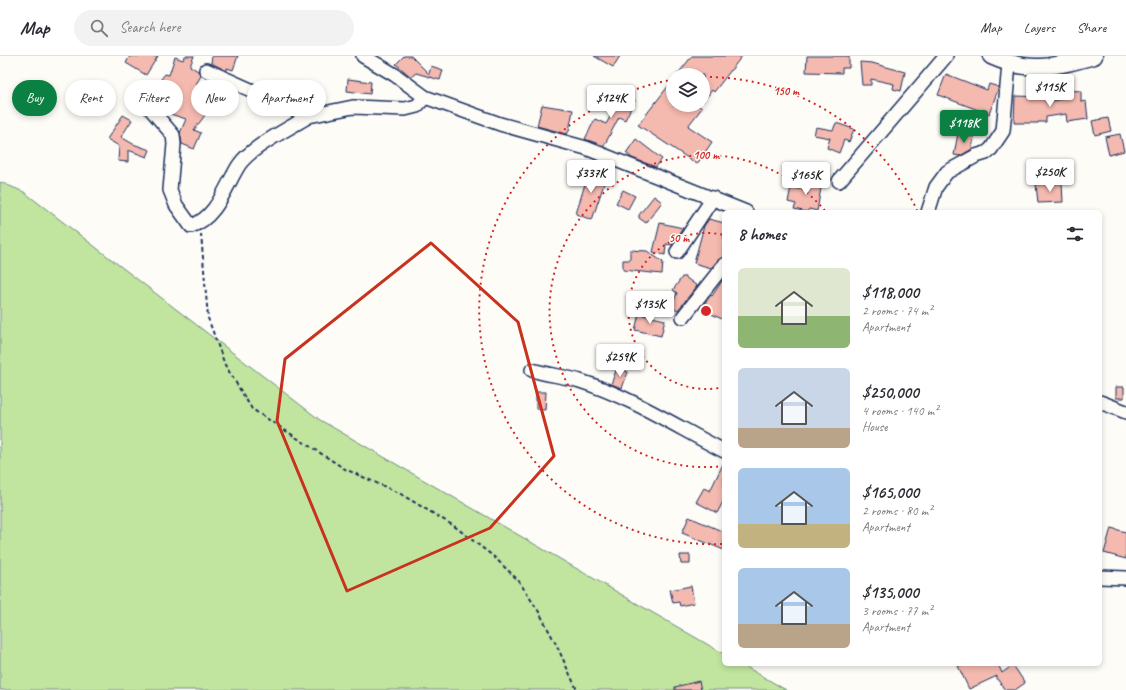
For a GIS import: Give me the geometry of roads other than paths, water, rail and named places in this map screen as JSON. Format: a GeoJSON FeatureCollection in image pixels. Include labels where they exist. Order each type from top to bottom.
{"type":"FeatureCollection","features":[{"type":"Feature","properties":{"kind":"main road"},"geometry":{"type":"LineString","coordinates":[[991,56],[1009,64],[1034,68],[1094,56]]}},
{"type":"Feature","properties":{"kind":"street"},"geometry":{"type":"LineString","coordinates":[[363,56],[395,75],[424,97],[500,124],[586,148],[741,210]]}},
{"type":"Feature","properties":{"kind":"street"},"geometry":{"type":"LineString","coordinates":[[839,181],[946,56]]}},
{"type":"Feature","properties":{"kind":"street"},"geometry":{"type":"LineString","coordinates":[[929,210],[936,187],[947,172],[976,156],[986,153],[991,149],[1003,131],[1009,64]]}},
{"type":"Feature","properties":{"kind":"street"},"geometry":{"type":"LineString","coordinates":[[206,70],[247,88]]}},
{"type":"Feature","properties":{"kind":"street"},"geometry":{"type":"LineString","coordinates":[[326,113],[353,107],[405,109],[417,106],[424,97]]}},
{"type":"Feature","properties":{"kind":"street"},"geometry":{"type":"LineString","coordinates":[[157,116],[173,134],[174,144],[170,190],[173,199],[191,226],[201,223],[208,216],[230,184],[240,164],[258,148],[309,116]]}},
{"type":"Feature","properties":{"kind":"street"},"geometry":{"type":"LineString","coordinates":[[677,252],[713,198]]}},
{"type":"Feature","properties":{"kind":"street"},"geometry":{"type":"LineString","coordinates":[[683,318],[722,267]]}},
{"type":"Feature","properties":{"kind":"street"},"geometry":{"type":"LineString","coordinates":[[532,370],[580,381],[618,396],[722,450]]}},
{"type":"Feature","properties":{"kind":"street"},"geometry":{"type":"LineString","coordinates":[[1102,403],[1126,412]]}},
{"type":"Feature","properties":{"kind":"street"},"geometry":{"type":"LineString","coordinates":[[1102,577],[1126,578]]}}]}
